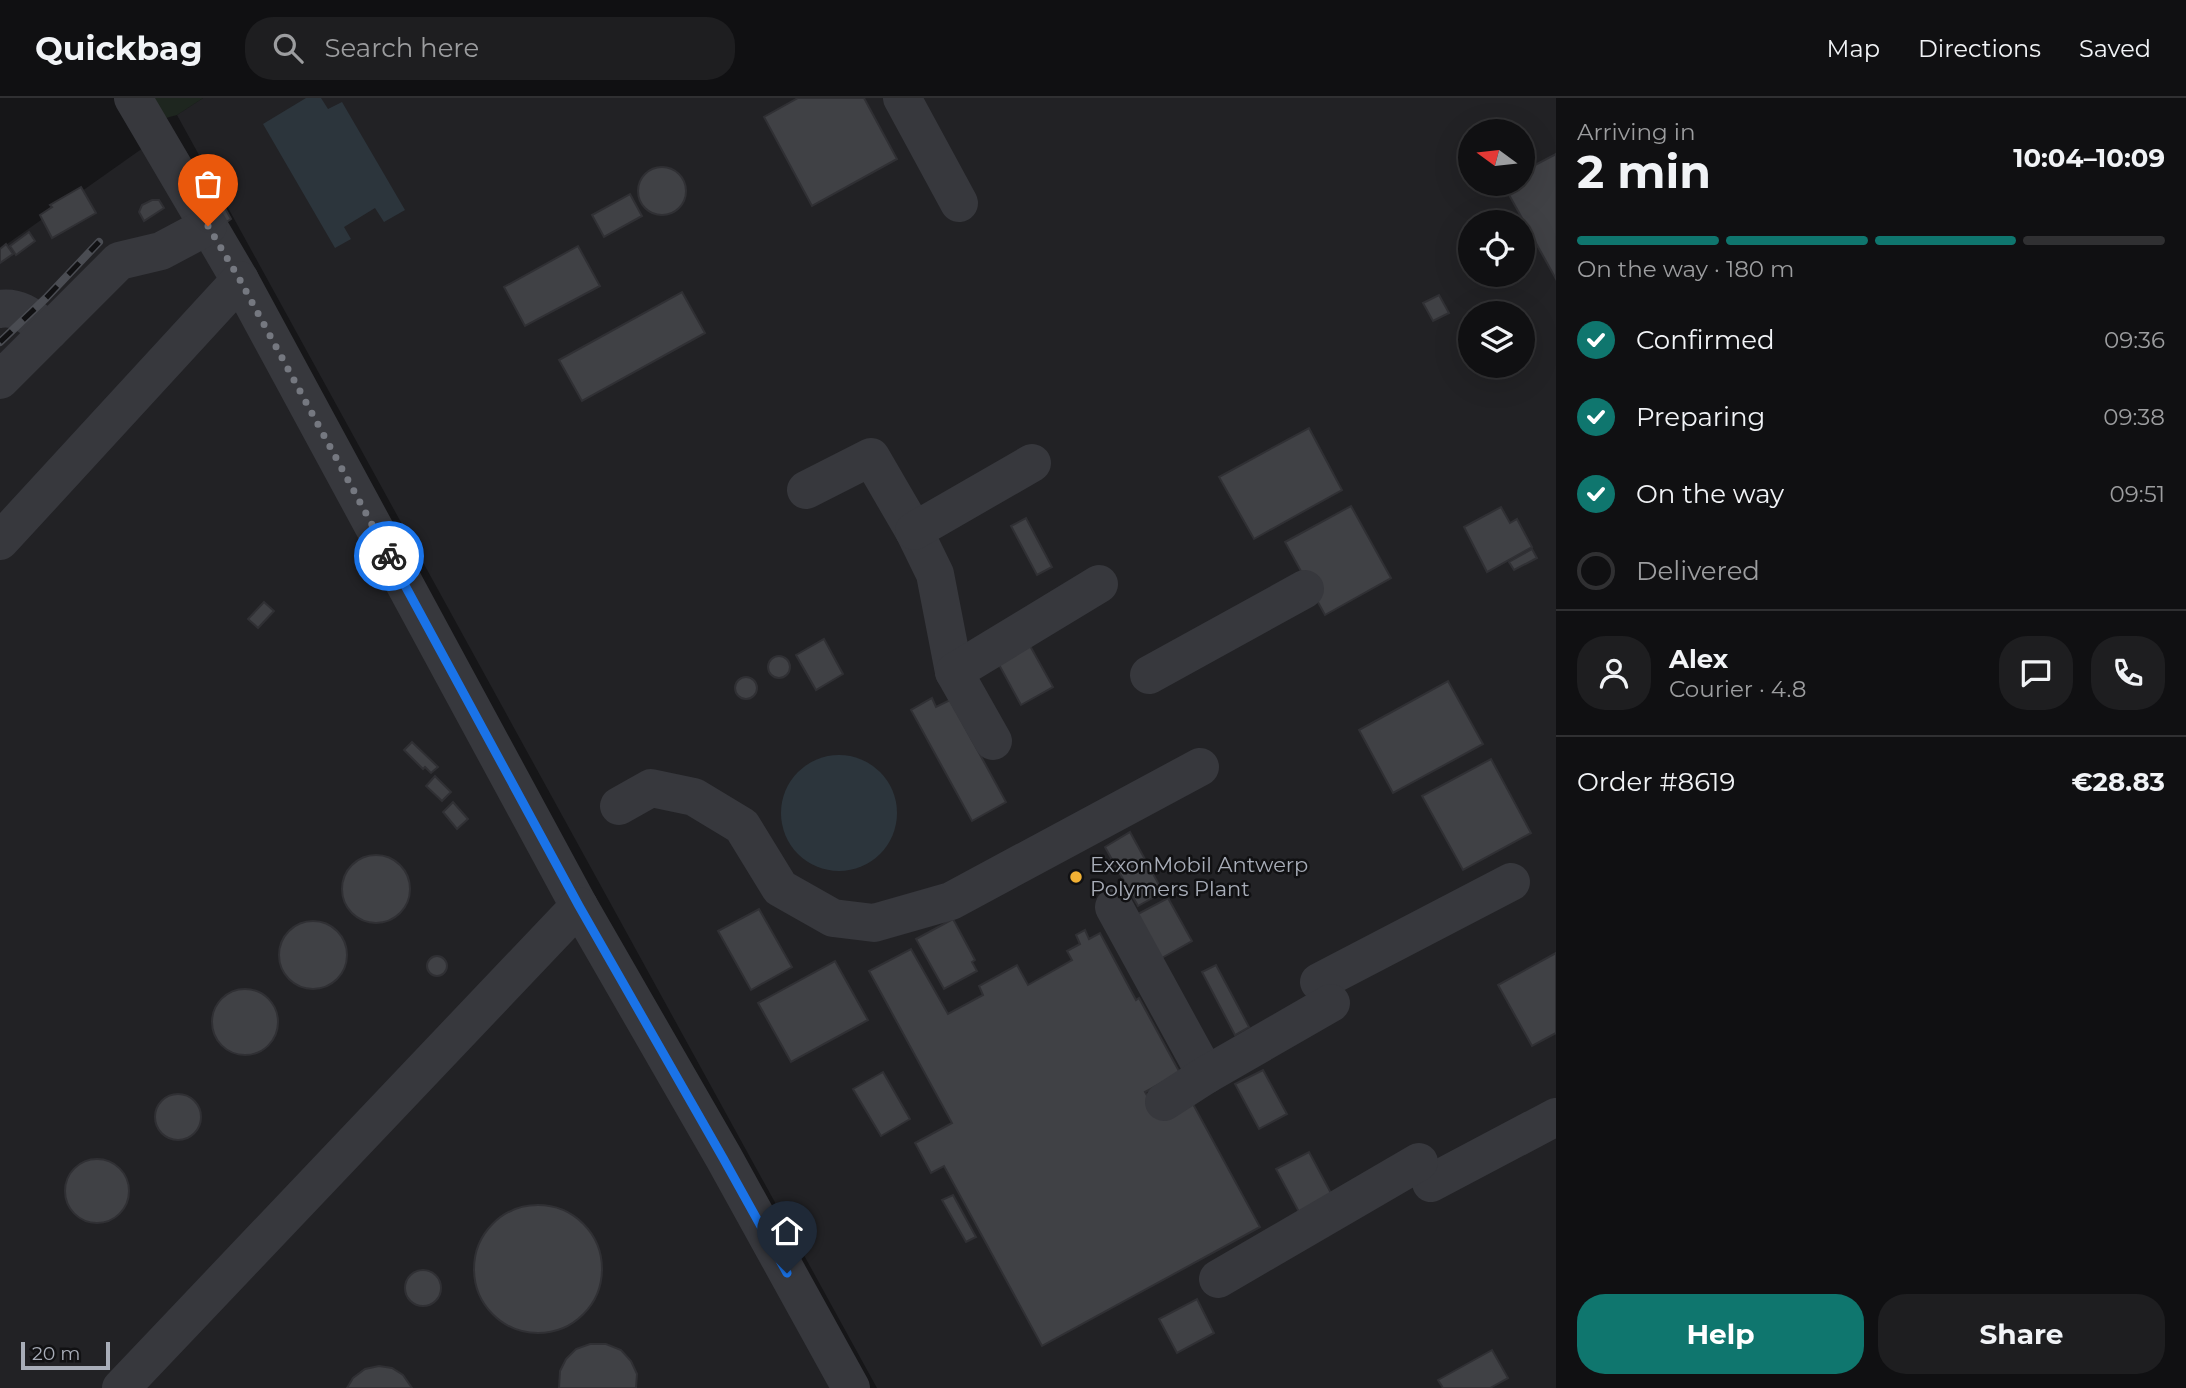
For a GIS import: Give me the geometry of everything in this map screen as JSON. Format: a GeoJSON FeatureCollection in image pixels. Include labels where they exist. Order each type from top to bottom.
{"type":"FeatureCollection","features":[{"type":"Feature","properties":{"kind":"lane"},"geometry":{"type":"LineString","coordinates":[[132,98],[240,280],[579,906],[730,1170],[850,1388]]}},
{"type":"Feature","properties":{"kind":"lane"},"geometry":{"type":"LineString","coordinates":[[902,98],[959,203]]}},
{"type":"Feature","properties":{"kind":"lane"},"geometry":{"type":"LineString","coordinates":[[0,380],[119,261],[161,251],[208,226]]}},
{"type":"Feature","properties":{"kind":"lane"},"geometry":{"type":"LineString","coordinates":[[8,524],[240,280]]}},
{"type":"Feature","properties":{"kind":"lane"},"geometry":{"type":"LineString","coordinates":[[0,309],[13,308],[28,315],[49,331]]}},
{"type":"Feature","properties":{"kind":"lane"},"geometry":{"type":"LineString","coordinates":[[806,490],[871,457],[914,531],[935,574],[954,672],[993,741]]}},
{"type":"Feature","properties":{"kind":"lane"},"geometry":{"type":"LineString","coordinates":[[914,531],[1032,463]]}},
{"type":"Feature","properties":{"kind":"lane"},"geometry":{"type":"LineString","coordinates":[[954,672],[1099,584]]}},
{"type":"Feature","properties":{"kind":"lane"},"geometry":{"type":"LineString","coordinates":[[1149,675],[1305,589]]}},
{"type":"Feature","properties":{"kind":"lane"},"geometry":{"type":"LineString","coordinates":[[619,806],[651,788],[694,797],[742,826],[780,888],[834,918],[874,923],[951,901],[1200,767]]}},
{"type":"Feature","properties":{"kind":"lane"},"geometry":{"type":"LineString","coordinates":[[1164,1102],[1325,993],[1511,882]]}},
{"type":"Feature","properties":{"kind":"lane"},"geometry":{"type":"LineString","coordinates":[[121,1388],[579,906]]}},
{"type":"Feature","properties":{"kind":"lane"},"geometry":{"type":"LineString","coordinates":[[1114,907],[1206,1075]]}},
{"type":"Feature","properties":{"kind":"lane"},"geometry":{"type":"LineString","coordinates":[[1218,1279],[1425,1173],[1556,1118]]}},
{"type":"Feature","properties":{"kind":"shaded area"},"geometry":{"type":"Polygon","coordinates":[[[133,98],[203,98],[177,115],[147,123],[133,98]]]}},
{"type":"Feature","properties":{"kind":"shaded area","name":"ExxonMobil Antwerp Polymers Plant"},"geometry":{"type":"Polygon","coordinates":[[[203,98],[1556,98],[1556,1388],[877,1388],[177,115],[203,98]]]}},
{"type":"Feature","properties":{"kind":"shaded area"},"geometry":{"type":"Polygon","coordinates":[[[306,98],[321,98],[328,109],[342,102],[405,210],[384,222],[375,208],[344,227],[351,239],[335,248],[263,124],[306,98]]]}},
{"type":"Feature","properties":{"kind":"shaded area"},"geometry":{"type":"Polygon","coordinates":[[[150,143],[852,1388],[0,1388],[0,249],[150,143]]]}},
{"type":"Feature","properties":{"kind":"shaded area"},"geometry":{"type":"Polygon","coordinates":[[[839,755],[861,760],[880,772],[892,791],[897,813],[892,835],[880,854],[861,866],[839,871],[817,866],[798,854],[786,835],[781,813],[786,791],[798,772],[817,760],[839,755]]]}},
{"type":"Feature","properties":{"kind":"building"},"geometry":{"type":"Polygon","coordinates":[[[798,98],[864,98],[897,159],[812,206],[764,117],[798,98]]]}},
{"type":"Feature","properties":{"kind":"building"},"geometry":{"type":"Polygon","coordinates":[[[1556,154],[1556,279],[1535,241],[1535,210],[1518,210],[1510,196],[1535,196],[1535,165],[1556,154]]]}},
{"type":"Feature","properties":{"kind":"building"},"geometry":{"type":"Polygon","coordinates":[[[662,167],[679,174],[686,191],[679,208],[662,215],[645,208],[638,191],[645,174],[662,167]]]}},
{"type":"Feature","properties":{"kind":"building"},"geometry":{"type":"Polygon","coordinates":[[[207,175],[231,219],[222,225],[197,181],[207,175]]]}},
{"type":"Feature","properties":{"kind":"building"},"geometry":{"type":"Polygon","coordinates":[[[81,187],[96,213],[52,238],[40,215],[52,207],[50,205],[81,187]]]}},
{"type":"Feature","properties":{"kind":"building"},"geometry":{"type":"Polygon","coordinates":[[[630,194],[642,216],[604,237],[592,215],[630,194]]]}},
{"type":"Feature","properties":{"kind":"building"},"geometry":{"type":"Polygon","coordinates":[[[159,200],[164,208],[144,221],[139,212],[142,205],[159,200]]]}},
{"type":"Feature","properties":{"kind":"building"},"geometry":{"type":"Polygon","coordinates":[[[29,232],[35,241],[16,255],[10,246],[29,232]]]}},
{"type":"Feature","properties":{"kind":"building"},"geometry":{"type":"Polygon","coordinates":[[[6,244],[13,254],[0,263],[0,249],[6,244]]]}},
{"type":"Feature","properties":{"kind":"building"},"geometry":{"type":"Polygon","coordinates":[[[578,246],[600,286],[525,326],[504,287],[578,246]]]}},
{"type":"Feature","properties":{"kind":"building"},"geometry":{"type":"Polygon","coordinates":[[[682,292],[705,333],[582,401],[559,360],[682,292]]]}},
{"type":"Feature","properties":{"kind":"building"},"geometry":{"type":"Polygon","coordinates":[[[1439,295],[1449,313],[1433,321],[1423,303],[1439,295]]]}},
{"type":"Feature","properties":{"kind":"building"},"geometry":{"type":"Polygon","coordinates":[[[1309,428],[1342,490],[1254,539],[1219,477],[1309,428]]]}},
{"type":"Feature","properties":{"kind":"building"},"geometry":{"type":"Polygon","coordinates":[[[1351,506],[1391,578],[1325,615],[1285,542],[1351,506]]]}},
{"type":"Feature","properties":{"kind":"building"},"geometry":{"type":"Polygon","coordinates":[[[1501,507],[1510,523],[1517,519],[1532,547],[1487,572],[1464,527],[1501,507]]]}},
{"type":"Feature","properties":{"kind":"building"},"geometry":{"type":"Polygon","coordinates":[[[1026,518],[1052,567],[1037,575],[1011,526],[1026,518]]]}},
{"type":"Feature","properties":{"kind":"building"},"geometry":{"type":"Polygon","coordinates":[[[1532,549],[1537,558],[1514,570],[1509,562],[1532,549]]]}},
{"type":"Feature","properties":{"kind":"building"},"geometry":{"type":"Polygon","coordinates":[[[264,602],[274,611],[258,628],[248,619],[264,602]]]}},
{"type":"Feature","properties":{"kind":"building"},"geometry":{"type":"Polygon","coordinates":[[[824,639],[843,674],[816,690],[796,655],[824,639]]]}},
{"type":"Feature","properties":{"kind":"building"},"geometry":{"type":"Polygon","coordinates":[[[1029,644],[1053,687],[1021,705],[997,661],[1029,644]]]}},
{"type":"Feature","properties":{"kind":"building"},"geometry":{"type":"Polygon","coordinates":[[[779,656],[787,659],[790,667],[787,675],[779,678],[771,675],[768,667],[771,659],[779,656]]]}},
{"type":"Feature","properties":{"kind":"building"},"geometry":{"type":"Polygon","coordinates":[[[746,677],[754,680],[757,688],[754,696],[746,699],[738,696],[735,688],[738,680],[746,677]]]}},
{"type":"Feature","properties":{"kind":"building"},"geometry":{"type":"Polygon","coordinates":[[[1448,681],[1483,744],[1393,793],[1359,730],[1448,681]]]}},
{"type":"Feature","properties":{"kind":"building"},"geometry":{"type":"Polygon","coordinates":[[[932,698],[936,707],[950,700],[1006,802],[972,821],[911,710],[932,698]]]}},
{"type":"Feature","properties":{"kind":"building"},"geometry":{"type":"Polygon","coordinates":[[[412,742],[438,767],[431,773],[425,767],[423,769],[404,750],[412,742]]]}},
{"type":"Feature","properties":{"kind":"building"},"geometry":{"type":"Polygon","coordinates":[[[1491,759],[1531,833],[1463,870],[1422,796],[1491,759]]]}},
{"type":"Feature","properties":{"kind":"building"},"geometry":{"type":"Polygon","coordinates":[[[435,776],[451,792],[442,801],[426,786],[435,776]]]}},
{"type":"Feature","properties":{"kind":"building"},"geometry":{"type":"Polygon","coordinates":[[[453,802],[468,819],[457,829],[443,812],[453,802]]]}},
{"type":"Feature","properties":{"kind":"building"},"geometry":{"type":"Polygon","coordinates":[[[1130,832],[1163,892],[1138,906],[1105,847],[1130,832]]]}},
{"type":"Feature","properties":{"kind":"building"},"geometry":{"type":"Polygon","coordinates":[[[376,855],[389,858],[400,865],[407,876],[410,889],[407,902],[400,913],[389,920],[376,923],[363,920],[352,913],[345,902],[342,889],[345,876],[352,865],[363,858],[376,855]]]}},
{"type":"Feature","properties":{"kind":"building"},"geometry":{"type":"Polygon","coordinates":[[[1168,898],[1192,941],[1160,959],[1136,915],[1168,898]]]}},
{"type":"Feature","properties":{"kind":"building"},"geometry":{"type":"Polygon","coordinates":[[[759,909],[792,967],[751,990],[718,931],[759,909]]]}},
{"type":"Feature","properties":{"kind":"building"},"geometry":{"type":"Polygon","coordinates":[[[953,919],[975,960],[972,962],[977,971],[944,989],[916,939],[953,919]]]}},
{"type":"Feature","properties":{"kind":"building"},"geometry":{"type":"Polygon","coordinates":[[[313,921],[326,924],[337,931],[344,942],[347,955],[344,968],[337,979],[326,986],[313,989],[300,986],[289,979],[282,968],[279,955],[282,942],[289,931],[300,924],[313,921]]]}},
{"type":"Feature","properties":{"kind":"building"},"geometry":{"type":"Polygon","coordinates":[[[1085,930],[1089,939],[1100,933],[1180,1073],[1145,1092],[1155,1110],[1187,1093],[1260,1227],[1042,1346],[944,1166],[931,1173],[915,1143],[952,1123],[869,971],[911,949],[948,1014],[983,995],[979,986],[1017,965],[1028,985],[1072,960],[1067,951],[1080,944],[1076,935],[1085,930]]]}},
{"type":"Feature","properties":{"kind":"building"},"geometry":{"type":"Polygon","coordinates":[[[1556,953],[1556,1033],[1532,1046],[1498,985],[1556,953]]]}},
{"type":"Feature","properties":{"kind":"building"},"geometry":{"type":"Polygon","coordinates":[[[437,956],[444,959],[447,966],[444,973],[437,976],[430,973],[427,966],[430,959],[437,956]]]}},
{"type":"Feature","properties":{"kind":"building"},"geometry":{"type":"Polygon","coordinates":[[[835,961],[868,1020],[791,1062],[758,1003],[835,961]]]}},
{"type":"Feature","properties":{"kind":"building"},"geometry":{"type":"Polygon","coordinates":[[[1216,965],[1249,1027],[1235,1035],[1202,972],[1216,965]]]}},
{"type":"Feature","properties":{"kind":"building"},"geometry":{"type":"Polygon","coordinates":[[[245,989],[258,992],[268,999],[275,1009],[278,1022],[275,1035],[268,1045],[258,1052],[245,1055],[232,1052],[222,1045],[215,1035],[212,1022],[215,1009],[222,999],[232,992],[245,989]]]}},
{"type":"Feature","properties":{"kind":"building"},"geometry":{"type":"Polygon","coordinates":[[[1263,1070],[1287,1114],[1259,1129],[1235,1084],[1263,1070]]]}},
{"type":"Feature","properties":{"kind":"building"},"geometry":{"type":"Polygon","coordinates":[[[883,1072],[910,1119],[881,1136],[853,1089],[883,1072]]]}},
{"type":"Feature","properties":{"kind":"building"},"geometry":{"type":"Polygon","coordinates":[[[178,1094],[194,1101],[201,1117],[194,1133],[178,1140],[162,1133],[155,1117],[162,1101],[178,1094]]]}},
{"type":"Feature","properties":{"kind":"building"},"geometry":{"type":"Polygon","coordinates":[[[1309,1152],[1332,1195],[1299,1212],[1276,1169],[1309,1152]]]}},
{"type":"Feature","properties":{"kind":"building"},"geometry":{"type":"Polygon","coordinates":[[[91,1159],[103,1159],[120,1168],[127,1179],[127,1203],[120,1214],[103,1223],[91,1223],[79,1218],[70,1209],[65,1197],[65,1185],[70,1173],[79,1164],[91,1159]]]}},
{"type":"Feature","properties":{"kind":"building"},"geometry":{"type":"Polygon","coordinates":[[[953,1195],[976,1237],[966,1242],[942,1200],[953,1195]]]}},
{"type":"Feature","properties":{"kind":"building"},"geometry":{"type":"Polygon","coordinates":[[[538,1205],[563,1210],[584,1223],[597,1244],[602,1269],[597,1294],[584,1315],[563,1328],[538,1333],[513,1328],[492,1315],[479,1294],[474,1269],[479,1244],[492,1223],[513,1210],[538,1205]]]}},
{"type":"Feature","properties":{"kind":"building"},"geometry":{"type":"Polygon","coordinates":[[[423,1270],[436,1275],[441,1288],[436,1301],[423,1306],[410,1301],[405,1288],[410,1275],[423,1270]]]}},
{"type":"Feature","properties":{"kind":"building"},"geometry":{"type":"Polygon","coordinates":[[[1197,1299],[1214,1333],[1177,1353],[1159,1319],[1197,1299]]]}},
{"type":"Feature","properties":{"kind":"building"},"geometry":{"type":"Polygon","coordinates":[[[590,1344],[606,1344],[621,1350],[631,1361],[637,1374],[636,1388],[559,1388],[560,1371],[566,1359],[576,1349],[590,1344]]]}},
{"type":"Feature","properties":{"kind":"building"},"geometry":{"type":"Polygon","coordinates":[[[1492,1350],[1508,1378],[1490,1388],[1443,1388],[1438,1380],[1492,1350]]]}},
{"type":"Feature","properties":{"kind":"building"},"geometry":{"type":"Polygon","coordinates":[[[379,1366],[392,1368],[403,1375],[412,1388],[347,1388],[353,1378],[365,1369],[379,1366]]]}},
{"type":"Feature","properties":{"kind":"railway"},"geometry":{"type":"LineString","coordinates":[[0,342],[99,242]]}},
{"type":"Feature","properties":{"kind":"way so far"},"geometry":{"type":"LineString","coordinates":[[208,226],[389,556]]}},
{"type":"Feature","properties":{"kind":"place","name":"ExxonMobil Antwerp Polymers Plant"},"geometry":{"type":"Point","coordinates":[1076,877]}},
{"type":"Feature","properties":{"kind":"route"},"geometry":{"type":"LineString","coordinates":[[389,556],[579,906],[787,1273]]}}]}
